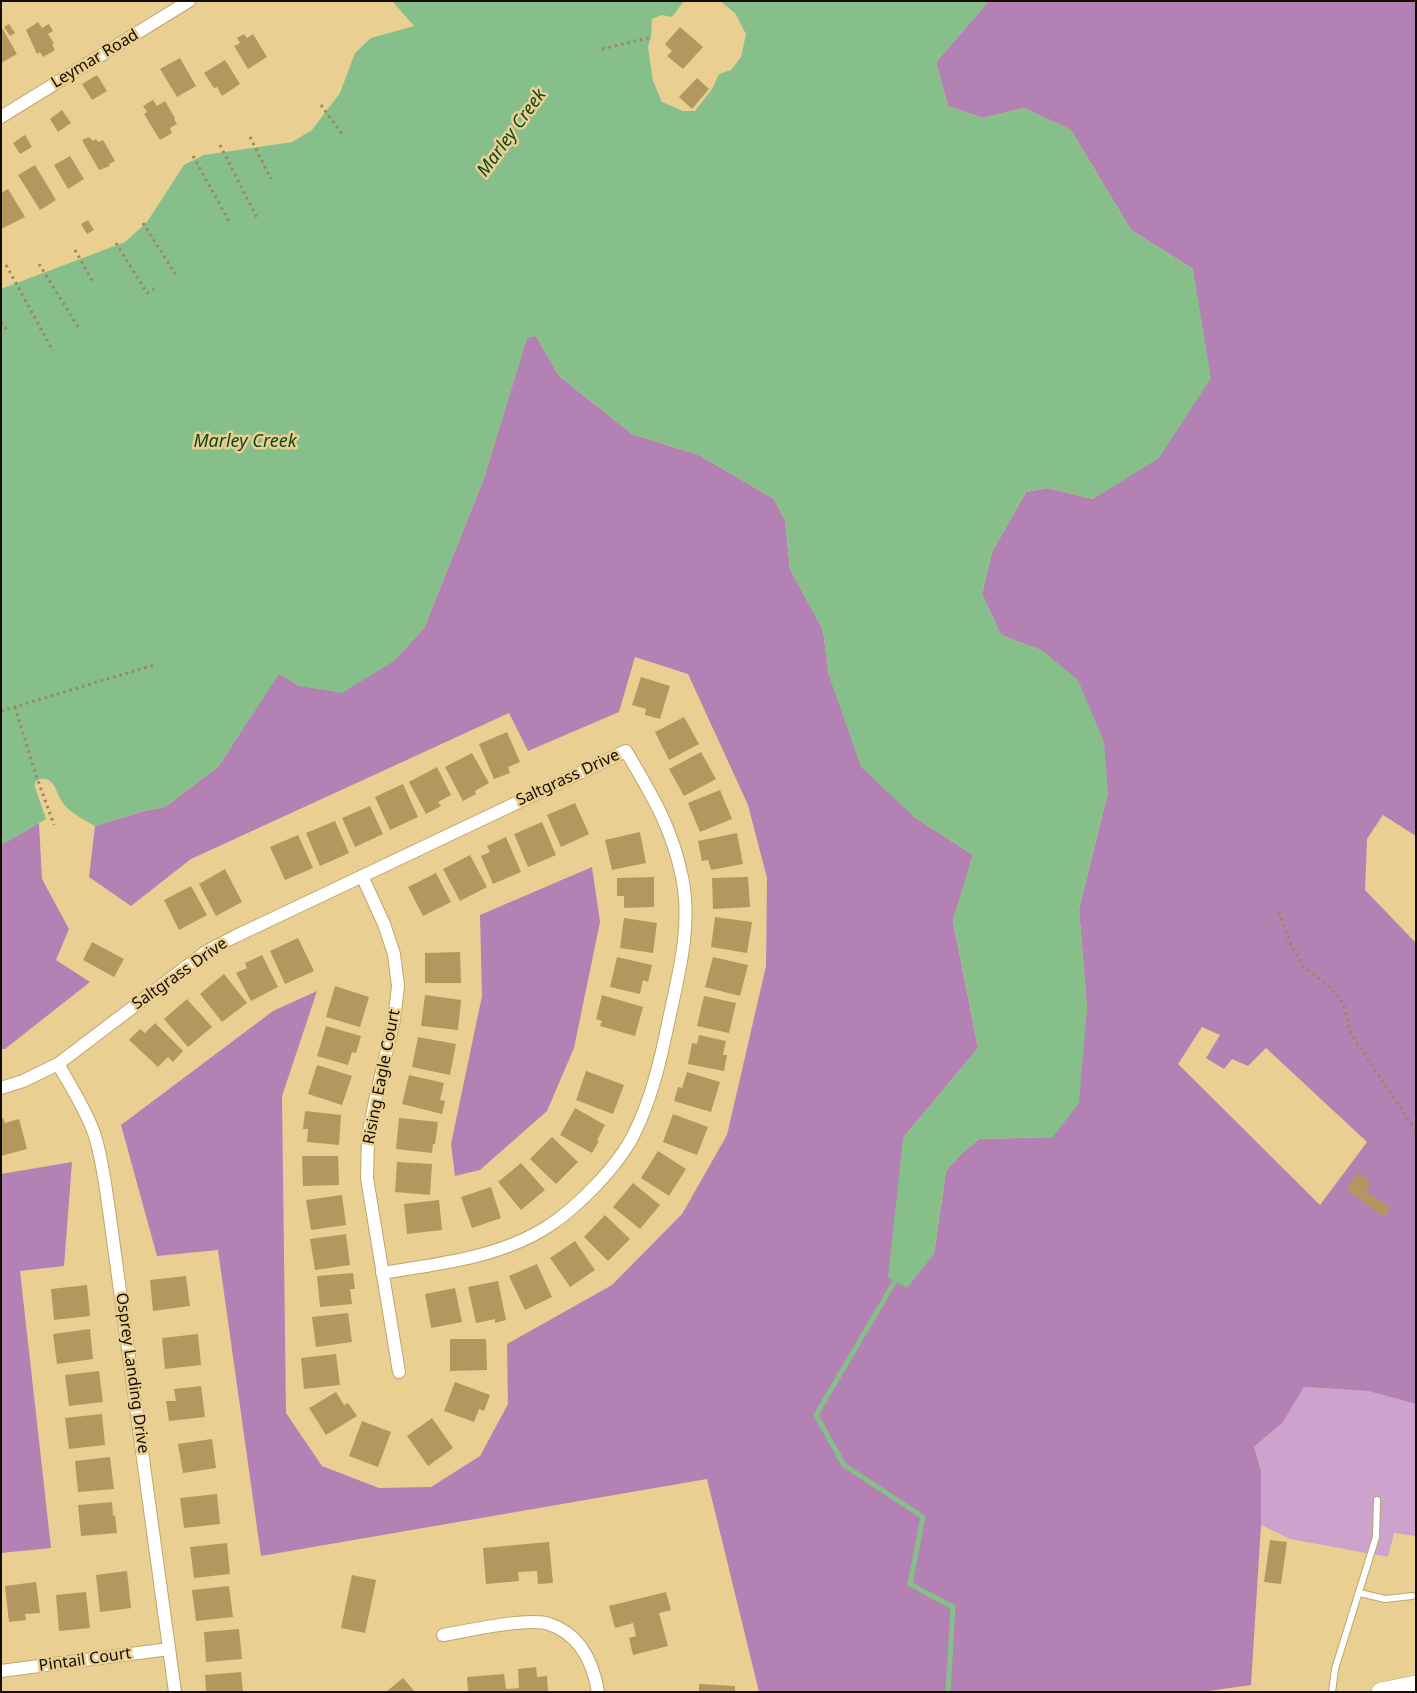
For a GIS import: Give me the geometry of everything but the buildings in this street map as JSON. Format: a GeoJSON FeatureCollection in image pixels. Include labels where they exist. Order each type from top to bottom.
{"type":"FeatureCollection","features":[{"type":"Feature","properties":{"kind":"street","name":"Leymar Road"},"geometry":{"type":"LineString","coordinates":[[1,117],[189,1]]}},
{"type":"Feature","properties":{"kind":"street","name":"Saltgrass Drive"},"geometry":{"type":"LineString","coordinates":[[1,1088],[23,1081],[58,1064],[207,951],[626,751],[658,805],[672,839],[682,878],[686,918],[682,958],[661,1057],[650,1097],[634,1135],[609,1171],[582,1200],[548,1227],[511,1246],[470,1258],[382,1274]]}},
{"type":"Feature","properties":{"kind":"street","name":"Rising Eagle Court"},"geometry":{"type":"LineString","coordinates":[[362,876],[384,924],[394,954],[398,986],[394,1020],[368,1137],[367,1178],[398,1372]]}},
{"type":"Feature","properties":{"kind":"street","name":"Osprey Landing Drive"},"geometry":{"type":"LineString","coordinates":[[58,1064],[82,1104],[95,1135],[101,1162],[113,1235],[175,1692]]}},
{"type":"Feature","properties":{"kind":"street"},"geometry":{"type":"LineString","coordinates":[[443,1635],[528,1622],[549,1624],[569,1634],[586,1652],[595,1672],[598,1692]]}},
{"type":"Feature","properties":{"kind":"street","name":"Pintail Court"},"geometry":{"type":"LineString","coordinates":[[1,1671],[169,1649]]}},
{"type":"Feature","properties":{"kind":"street"},"geometry":{"type":"LineString","coordinates":[[1381,1692],[1416,1685]]}},
{"type":"Feature","properties":{"kind":"lane"},"geometry":{"type":"LineString","coordinates":[[1332,1692],[1335,1670],[1376,1537],[1377,1500]]}},
{"type":"Feature","properties":{"kind":"lane"},"geometry":{"type":"LineString","coordinates":[[1360,1593],[1385,1599],[1412,1596]]}},
{"type":"Feature","properties":{"kind":"path"},"geometry":{"type":"LineString","coordinates":[[602,49],[651,37]]}},
{"type":"Feature","properties":{"kind":"path"},"geometry":{"type":"LineString","coordinates":[[321,104],[342,134]]}},
{"type":"Feature","properties":{"kind":"path"},"geometry":{"type":"LineString","coordinates":[[250,137],[271,178]]}},
{"type":"Feature","properties":{"kind":"path"},"geometry":{"type":"LineString","coordinates":[[220,145],[258,220]]}},
{"type":"Feature","properties":{"kind":"path"},"geometry":{"type":"LineString","coordinates":[[193,156],[229,221]]}},
{"type":"Feature","properties":{"kind":"path"},"geometry":{"type":"LineString","coordinates":[[143,223],[176,275]]}},
{"type":"Feature","properties":{"kind":"path"},"geometry":{"type":"LineString","coordinates":[[116,244],[147,293],[154,289]]}},
{"type":"Feature","properties":{"kind":"path"},"geometry":{"type":"LineString","coordinates":[[75,250],[94,284]]}},
{"type":"Feature","properties":{"kind":"path"},"geometry":{"type":"LineString","coordinates":[[39,264],[80,330]]}},
{"type":"Feature","properties":{"kind":"path"},"geometry":{"type":"LineString","coordinates":[[6,265],[52,351]]}},
{"type":"Feature","properties":{"kind":"path"},"geometry":{"type":"LineString","coordinates":[[1,322],[8,331]]}},
{"type":"Feature","properties":{"kind":"path"},"geometry":{"type":"LineString","coordinates":[[1,712],[154,665]]}},
{"type":"Feature","properties":{"kind":"path"},"geometry":{"type":"LineString","coordinates":[[14,707],[54,825]]}},
{"type":"Feature","properties":{"kind":"path"},"geometry":{"type":"LineString","coordinates":[[1279,912],[1291,945],[1304,967],[1330,987],[1343,1003],[1351,1034],[1416,1131]]}},
{"type":"Feature","properties":{"kind":"shaded area"},"geometry":{"type":"Polygon","coordinates":[[[989,1],[1416,1],[1416,836],[1383,815],[1367,839],[1365,890],[1416,943],[1416,1404],[1368,1391],[1304,1387],[1283,1422],[1254,1447],[1261,1471],[1261,1525],[1251,1685],[1201,1692],[759,1692],[707,1479],[261,1556],[218,1250],[157,1256],[121,1125],[273,1011],[317,991],[282,1096],[286,1413],[322,1466],[379,1488],[431,1487],[480,1456],[508,1404],[507,1344],[612,1285],[682,1214],[727,1135],[766,966],[767,878],[748,805],[688,674],[635,657],[619,712],[528,751],[509,713],[191,859],[131,906],[89,877],[95,826],[144,811],[165,807],[218,767],[279,673],[299,686],[394,661],[424,628],[484,478],[527,337],[536,336],[559,376],[632,434],[699,455],[774,499],[785,520],[790,569],[823,630],[829,676],[914,817],[973,855],[953,921],[978,1048],[903,1138],[934,1254],[946,1171],[961,1154],[979,1139],[1053,1137],[1087,1008],[1079,909],[1108,792],[1043,651],[1001,635],[982,594],[992,552],[1026,492],[1048,488],[1093,499],[1193,269],[1131,230],[1071,130],[1024,108],[983,118],[948,106],[936,62],[989,1]],[[1202,1027],[1178,1064],[1320,1205],[1367,1142],[1266,1048],[1248,1066],[1232,1059],[1224,1069],[1206,1058],[1220,1035],[1202,1027]]]}},
{"type":"Feature","properties":{"kind":"shaded area"},"geometry":{"type":"Polygon","coordinates":[[[39,823],[42,879],[69,929],[56,960],[90,982],[5,1049],[1,1049],[1,845],[39,823]]]}},
{"type":"Feature","properties":{"kind":"shaded area"},"geometry":{"type":"Polygon","coordinates":[[[592,867],[600,922],[574,1048],[547,1111],[480,1170],[455,1176],[451,1144],[482,996],[480,915],[592,867]]]}},
{"type":"Feature","properties":{"kind":"shaded area"},"geometry":{"type":"Polygon","coordinates":[[[72,1162],[64,1266],[20,1271],[51,1548],[1,1553],[1,1174],[72,1162]]]}},
{"type":"Feature","properties":{"kind":"shaded area"},"geometry":{"type":"Polygon","coordinates":[[[1304,1387],[1368,1391],[1416,1404],[1416,1536],[1394,1533],[1388,1557],[1290,1539],[1261,1525],[1261,1471],[1254,1447],[1283,1422],[1304,1387]]]}},
{"type":"Feature","properties":{"kind":"water","name":"Marley Creek"},"geometry":{"type":"Polygon","coordinates":[[[392,1],[684,1],[672,17],[662,15],[652,19],[651,37],[648,47],[653,81],[662,102],[683,111],[695,111],[712,89],[719,74],[731,70],[741,57],[746,34],[735,13],[720,1],[989,1],[936,62],[948,106],[983,118],[1024,108],[1071,130],[1131,230],[1193,269],[1211,378],[1159,458],[1093,499],[1048,488],[1026,492],[992,552],[982,594],[1001,635],[1043,651],[1078,680],[1104,742],[1108,792],[1079,909],[1087,1008],[1079,1103],[1053,1137],[979,1139],[961,1154],[946,1171],[934,1254],[907,1288],[888,1278],[903,1138],[978,1048],[953,920],[973,855],[914,817],[861,767],[829,676],[823,630],[790,569],[785,520],[774,499],[699,455],[632,434],[559,376],[536,336],[527,338],[484,478],[424,628],[394,661],[342,693],[299,686],[279,674],[218,767],[165,807],[144,811],[95,826],[77,816],[65,806],[50,781],[39,780],[35,782],[35,787],[46,819],[1,845],[1,289],[125,242],[147,222],[184,165],[204,155],[292,142],[312,130],[340,93],[355,53],[371,38],[414,26],[392,1]]]}},
{"type":"Feature","properties":{"kind":"waterway"},"geometry":{"type":"LineString","coordinates":[[899,1277],[816,1415],[844,1465],[923,1517],[910,1584],[953,1607],[948,1692]]}}]}
